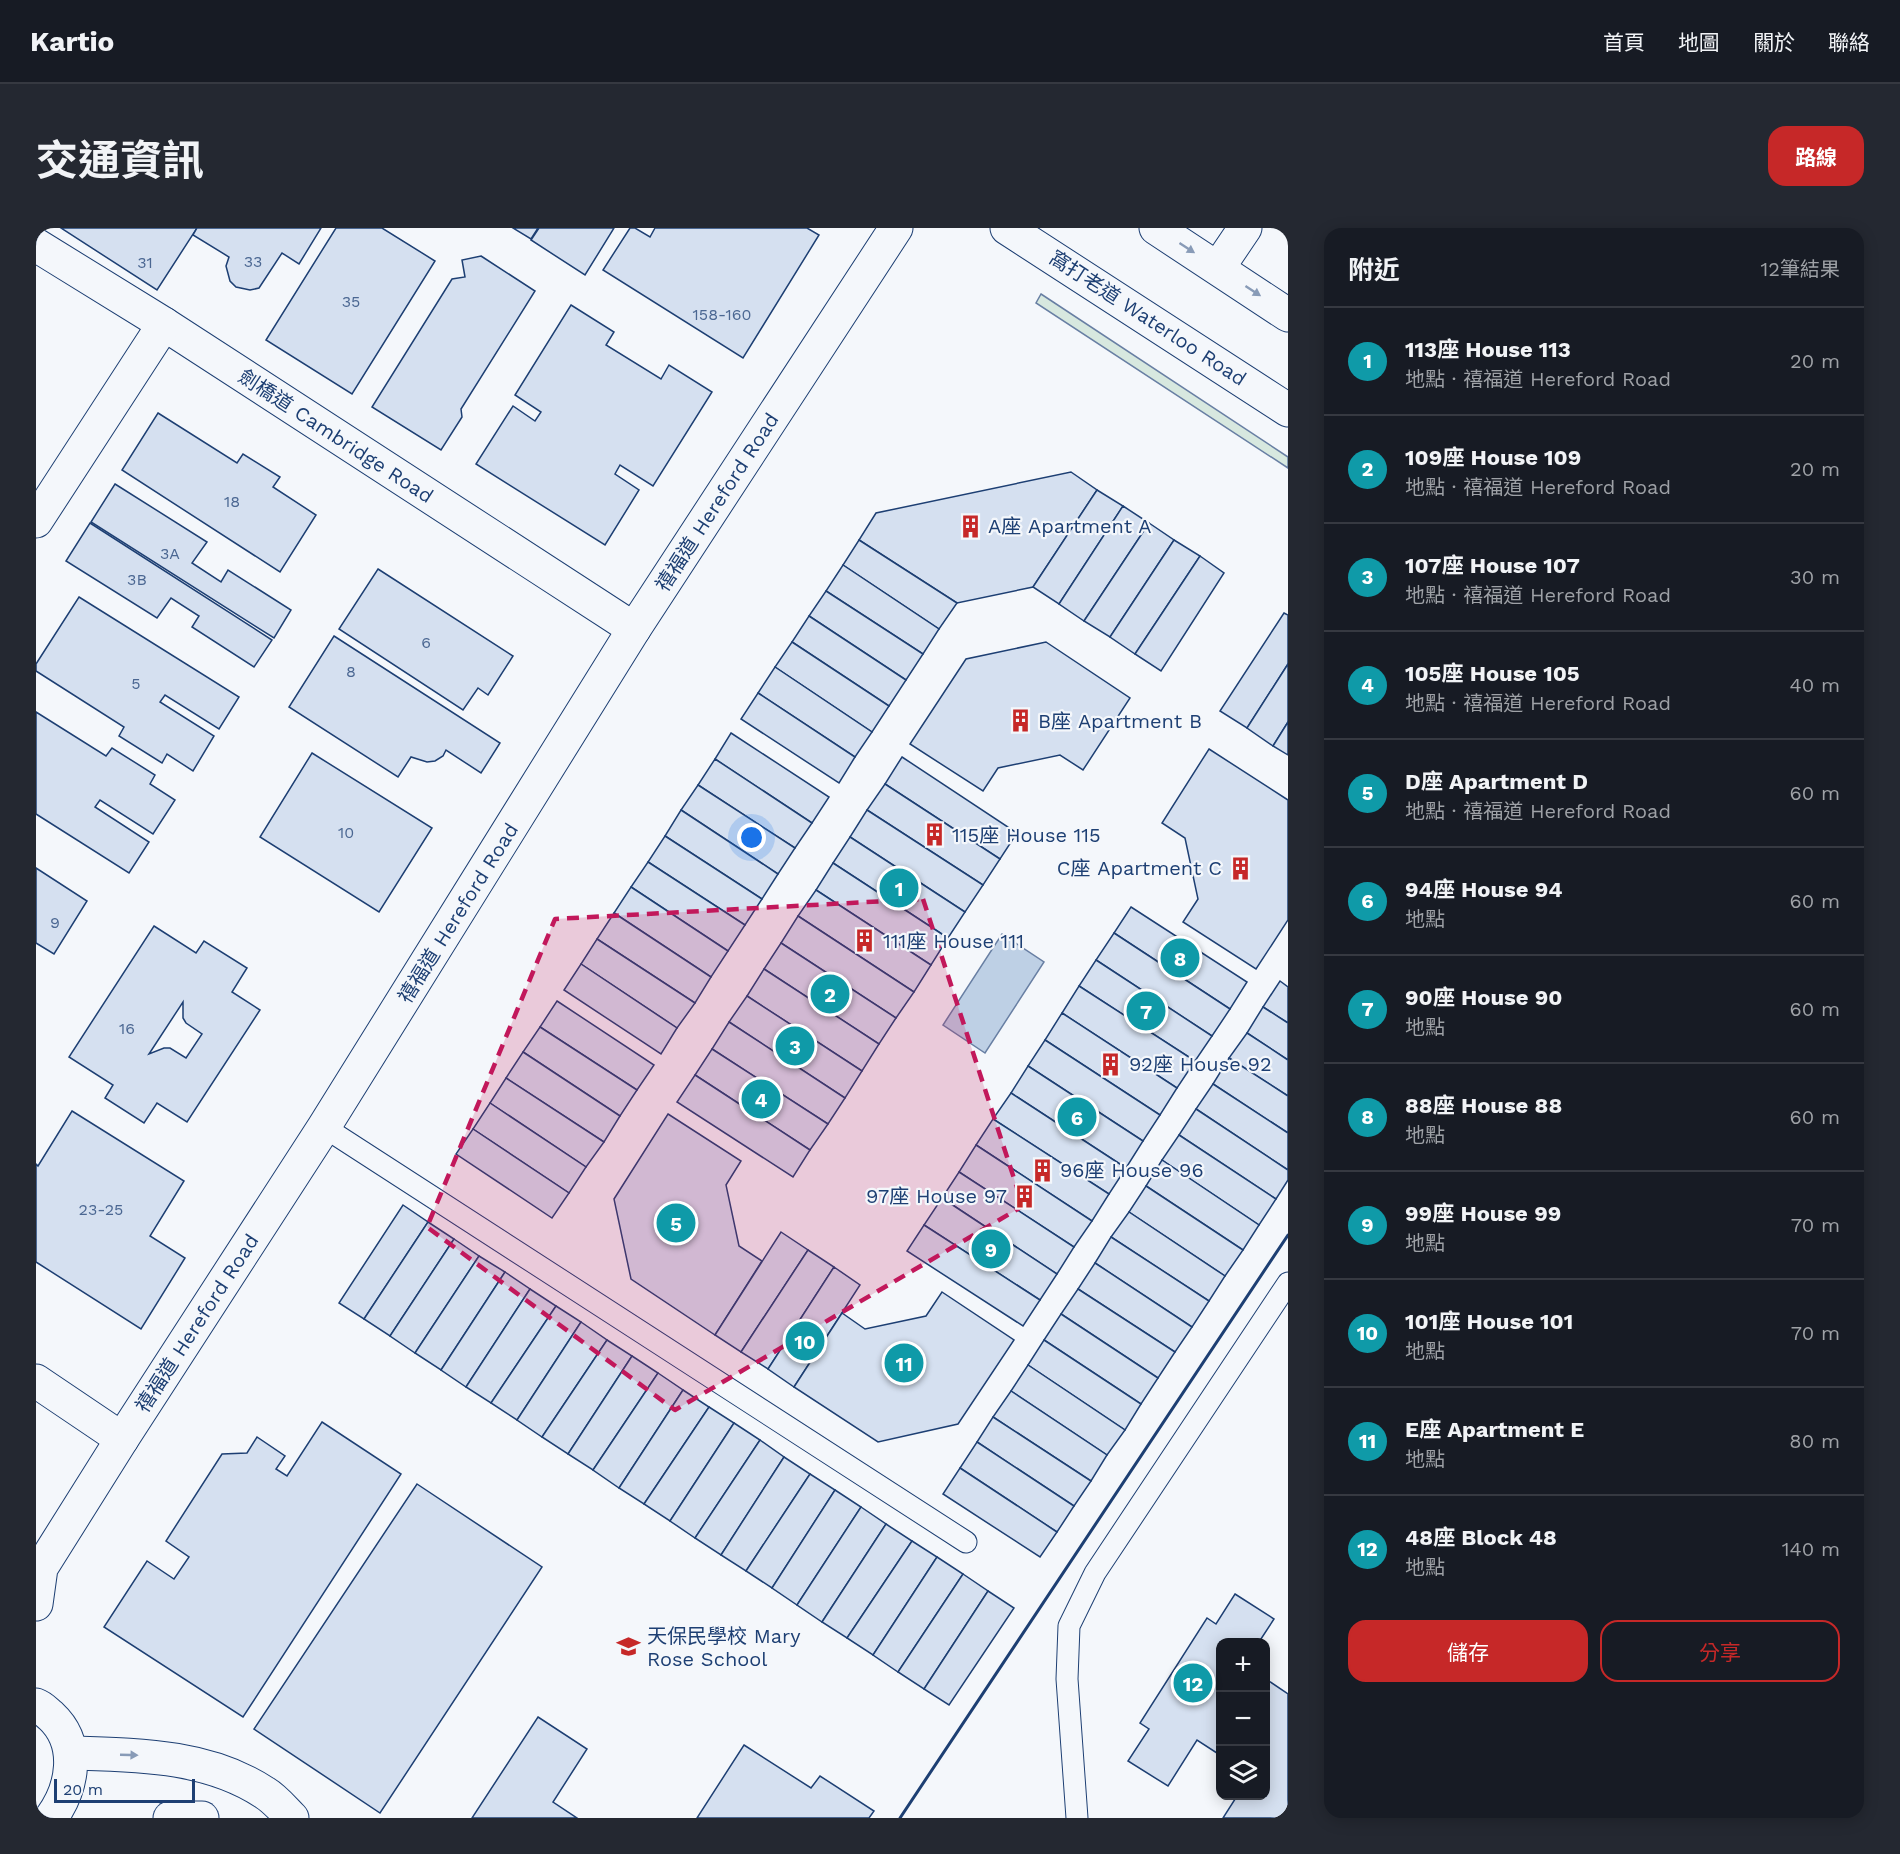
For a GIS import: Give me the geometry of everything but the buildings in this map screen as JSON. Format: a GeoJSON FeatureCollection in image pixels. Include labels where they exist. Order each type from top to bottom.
{"type":"FeatureCollection","features":[{"type":"Feature","properties":{"kind":"main road","name":"禧福道 Hereford Road"},"geometry":{"type":"LineString","coordinates":[[36,1604],[41,1568],[324,1127],[634,629],[896,228]]}},
{"type":"Feature","properties":{"kind":"main road","name":"窩打老道 Waterloo Road"},"geometry":{"type":"LineString","coordinates":[[1007,228],[1288,410]]}},
{"type":"Feature","properties":{"kind":"main road"},"geometry":{"type":"LineString","coordinates":[[1156,228],[1288,315]]}},
{"type":"Feature","properties":{"kind":"main road"},"geometry":{"type":"LineString","coordinates":[[1218,268],[1245,228]]}},
{"type":"Feature","properties":{"kind":"main road","name":"劍橋道 Cambridge Road"},"geometry":{"type":"LineString","coordinates":[[36,245],[164,324],[634,629]]}},
{"type":"Feature","properties":{"kind":"main road"},"geometry":{"type":"LineString","coordinates":[[36,521],[164,324]]}},
{"type":"Feature","properties":{"kind":"main road"},"geometry":{"type":"LineString","coordinates":[[36,1381],[122,1439]]}},
{"type":"Feature","properties":{"kind":"main road"},"geometry":{"type":"LineString","coordinates":[[36,1705],[57,1722],[70,1753],[70,1779],[63,1800],[51,1818]]}},
{"type":"Feature","properties":{"kind":"main road"},"geometry":{"type":"LineString","coordinates":[[70,1753],[152,1756],[192,1763],[231,1774],[267,1794],[292,1818]]}},
{"type":"Feature","properties":{"kind":"main road"},"geometry":{"type":"LineString","coordinates":[[170,1818],[202,1818]]}},
{"type":"Feature","properties":{"kind":"lane"},"geometry":{"type":"LineString","coordinates":[[324,1127],[966,1542]]}},
{"type":"Feature","properties":{"kind":"lane"},"geometry":{"type":"LineString","coordinates":[[1077,1818],[1067,1679],[1069,1626],[1095,1573],[1288,1283]]}},
{"type":"Feature","properties":{"kind":"highlighted area"},"geometry":{"type":"Polygon","coordinates":[[[923,899],[1023,1206],[675,1410],[427,1227],[555,919],[923,899]]]}},
{"type":"Feature","properties":{"kind":"shaded area"},"geometry":{"type":"Polygon","coordinates":[[[1041,294],[1288,457],[1288,468],[1036,303],[1041,294]]]}},
{"type":"Feature","properties":{"kind":"water"},"geometry":{"type":"Polygon","coordinates":[[[1002,934],[1044,962],[985,1053],[943,1025],[1002,934]]]}},
{"type":"Feature","properties":{"kind":"wall"},"geometry":{"type":"LineString","coordinates":[[900,1818],[1288,1235]]}},
{"type":"Feature","properties":{"kind":"place","name":"A座 Apartment A"},"geometry":{"type":"Point","coordinates":[970,526]}},
{"type":"Feature","properties":{"kind":"place","name":"B座 Apartment B"},"geometry":{"type":"Point","coordinates":[1020,721]}},
{"type":"Feature","properties":{"kind":"place","name":"115座 House 115"},"geometry":{"type":"Point","coordinates":[934,835]}},
{"type":"Feature","properties":{"kind":"place","name":"C座 Apartment C"},"geometry":{"type":"Point","coordinates":[1240,868]}},
{"type":"Feature","properties":{"kind":"place","name":"113座 House 113"},"geometry":{"type":"Point","coordinates":[899,888]}},
{"type":"Feature","properties":{"kind":"place","name":"111座 House 111"},"geometry":{"type":"Point","coordinates":[865,941]}},
{"type":"Feature","properties":{"kind":"place","name":"88座 House 88"},"geometry":{"type":"Point","coordinates":[1180,958]}},
{"type":"Feature","properties":{"kind":"place","name":"109座 House 109"},"geometry":{"type":"Point","coordinates":[830,994]}},
{"type":"Feature","properties":{"kind":"place","name":"90座 House 90"},"geometry":{"type":"Point","coordinates":[1146,1011]}},
{"type":"Feature","properties":{"kind":"place","name":"107座 House 107"},"geometry":{"type":"Point","coordinates":[795,1046]}},
{"type":"Feature","properties":{"kind":"place","name":"92座 House 92"},"geometry":{"type":"Point","coordinates":[1111,1064]}},
{"type":"Feature","properties":{"kind":"place","name":"105座 House 105"},"geometry":{"type":"Point","coordinates":[761,1099]}},
{"type":"Feature","properties":{"kind":"place","name":"94座 House 94"},"geometry":{"type":"Point","coordinates":[1077,1117]}},
{"type":"Feature","properties":{"kind":"place","name":"96座 House 96"},"geometry":{"type":"Point","coordinates":[1042,1170]}},
{"type":"Feature","properties":{"kind":"place","name":"97座 House 97"},"geometry":{"type":"Point","coordinates":[1025,1196]}},
{"type":"Feature","properties":{"kind":"place","name":"D座 Apartment D"},"geometry":{"type":"Point","coordinates":[676,1223]}},
{"type":"Feature","properties":{"kind":"place","name":"99座 House 99"},"geometry":{"type":"Point","coordinates":[991,1249]}},
{"type":"Feature","properties":{"kind":"place","name":"101座 House 101"},"geometry":{"type":"Point","coordinates":[805,1341]}},
{"type":"Feature","properties":{"kind":"place","name":"E座 Apartment E"},"geometry":{"type":"Point","coordinates":[904,1363]}},
{"type":"Feature","properties":{"kind":"place","name":"天保民學校 Mary Rose School"},"geometry":{"type":"Point","coordinates":[629,1647]}},
{"type":"Feature","properties":{"kind":"place","name":"48座 Block 48"},"geometry":{"type":"Point","coordinates":[1193,1683]}}]}
